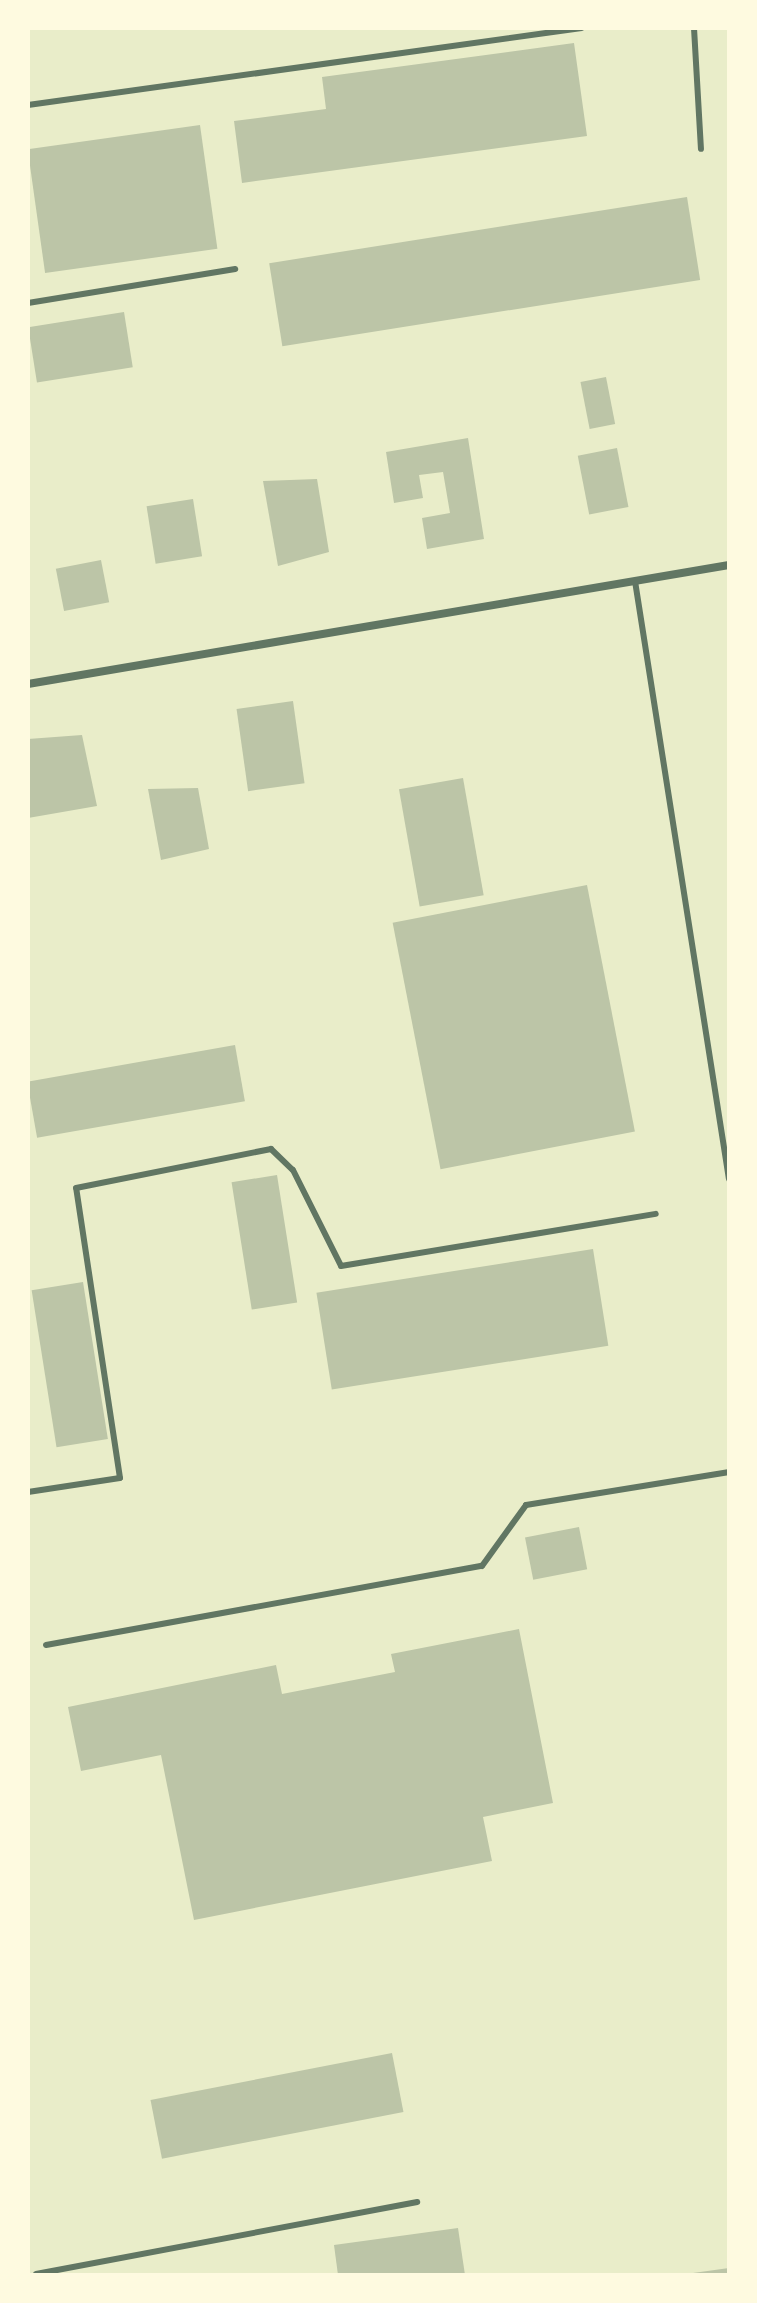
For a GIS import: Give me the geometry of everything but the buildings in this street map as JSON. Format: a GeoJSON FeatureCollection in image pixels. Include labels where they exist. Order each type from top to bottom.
{"type":"FeatureCollection","features":[{"type":"Feature","properties":{"kind":"street"},"geometry":{"type":"LineString","coordinates":[[28,684],[729,565]]}},
{"type":"Feature","properties":{"kind":"lane"},"geometry":{"type":"LineString","coordinates":[[28,105],[582,28]]}},
{"type":"Feature","properties":{"kind":"lane"},"geometry":{"type":"LineString","coordinates":[[694,28],[701,149]]}},
{"type":"Feature","properties":{"kind":"lane"},"geometry":{"type":"LineString","coordinates":[[28,303],[235,269]]}},
{"type":"Feature","properties":{"kind":"lane"},"geometry":{"type":"LineString","coordinates":[[635,581],[729,1179]]}},
{"type":"Feature","properties":{"kind":"lane"},"geometry":{"type":"LineString","coordinates":[[28,1492],[120,1478],[76,1188],[271,1149],[293,1170],[341,1266],[656,1214]]}},
{"type":"Feature","properties":{"kind":"lane"},"geometry":{"type":"LineString","coordinates":[[46,1645],[482,1566],[526,1505],[729,1472]]}},
{"type":"Feature","properties":{"kind":"lane"},"geometry":{"type":"LineString","coordinates":[[34,2275],[417,2202]]}}]}
